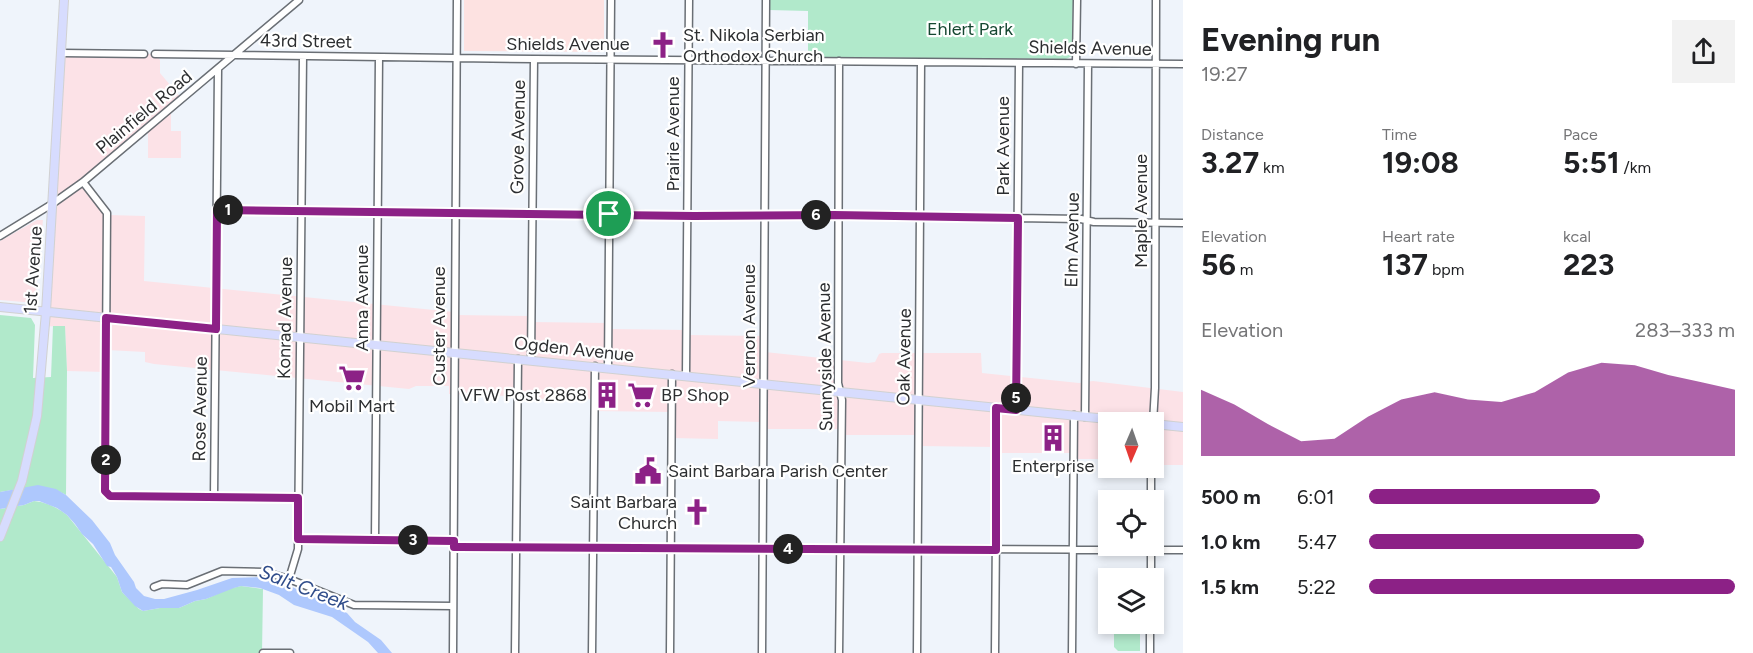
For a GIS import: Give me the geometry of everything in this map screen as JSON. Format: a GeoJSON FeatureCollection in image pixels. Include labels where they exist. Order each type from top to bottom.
{"type":"FeatureCollection","features":[{"type":"Feature","properties":{"kind":"main road","name":"1st Avenue"},"geometry":{"type":"LineString","coordinates":[[0,537],[22,481],[37,416],[64,0]]}},
{"type":"Feature","properties":{"kind":"main road","name":"Ogden Avenue"},"geometry":{"type":"LineString","coordinates":[[0,307],[1098,418]]}},
{"type":"Feature","properties":{"kind":"main road"},"geometry":{"type":"LineString","coordinates":[[1164,424],[1183,427]]}},
{"type":"Feature","properties":{"kind":"street"},"geometry":{"type":"LineString","coordinates":[[286,0],[291,7]]}},
{"type":"Feature","properties":{"kind":"street","name":"Plainfield Road"},"geometry":{"type":"LineString","coordinates":[[0,236],[83,182],[299,0]]}},
{"type":"Feature","properties":{"kind":"street","name":"Custer Avenue"},"geometry":{"type":"LineString","coordinates":[[453,653],[457,0]]}},
{"type":"Feature","properties":{"kind":"street"},"geometry":{"type":"LineString","coordinates":[[608,368],[611,0]]}},
{"type":"Feature","properties":{"kind":"street","name":"Prairie Avenue"},"geometry":{"type":"LineString","coordinates":[[687,376],[689,0]]}},
{"type":"Feature","properties":{"kind":"street","name":"Vernon Avenue"},"geometry":{"type":"LineString","coordinates":[[762,653],[766,0]]}},
{"type":"Feature","properties":{"kind":"street"},"geometry":{"type":"LineString","coordinates":[[1076,64],[1077,0]]}},
{"type":"Feature","properties":{"kind":"street","name":"Maple Avenue"},"geometry":{"type":"LineString","coordinates":[[1154,412],[1155,0]]}},
{"type":"Feature","properties":{"kind":"street"},"geometry":{"type":"LineString","coordinates":[[62,53],[144,54]]}},
{"type":"Feature","properties":{"kind":"street","name":"43rd Street"},"geometry":{"type":"LineString","coordinates":[[155,54],[456,58]]}},
{"type":"Feature","properties":{"kind":"street","name":"Konrad Avenue"},"geometry":{"type":"LineString","coordinates":[[290,579],[298,549],[303,56]]}},
{"type":"Feature","properties":{"kind":"street","name":"Anna Avenue"},"geometry":{"type":"LineString","coordinates":[[375,540],[379,57]]}},
{"type":"Feature","properties":{"kind":"street","name":"Shields Avenue"},"geometry":{"type":"LineString","coordinates":[[456,58],[1183,64]]}},
{"type":"Feature","properties":{"kind":"street","name":"Grove Avenue"},"geometry":{"type":"LineString","coordinates":[[531,360],[534,59]]}},
{"type":"Feature","properties":{"kind":"street","name":"Sunnyside Avenue"},"geometry":{"type":"LineString","coordinates":[[839,61],[838,383],[842,400],[839,653]]}},
{"type":"Feature","properties":{"kind":"street","name":"Oak Avenue"},"geometry":{"type":"LineString","coordinates":[[917,653],[921,62]]}},
{"type":"Feature","properties":{"kind":"street","name":"Park Avenue"},"geometry":{"type":"LineString","coordinates":[[1016,410],[1019,63]]}},
{"type":"Feature","properties":{"kind":"street","name":"Elm Avenue"},"geometry":{"type":"LineString","coordinates":[[1085,417],[1088,64]]}},
{"type":"Feature","properties":{"kind":"street","name":"Rose Avenue"},"geometry":{"type":"LineString","coordinates":[[214,497],[218,70]]}},
{"type":"Feature","properties":{"kind":"street"},"geometry":{"type":"LineString","coordinates":[[83,182],[107,213],[105,491],[107,494],[112,496],[298,498]]}},
{"type":"Feature","properties":{"kind":"street"},"geometry":{"type":"LineString","coordinates":[[217,210],[920,216],[1183,223]]}},
{"type":"Feature","properties":{"kind":"street"},"geometry":{"type":"LineString","coordinates":[[515,653],[518,359]]}},
{"type":"Feature","properties":{"kind":"street"},"geometry":{"type":"LineString","coordinates":[[592,653],[596,366]]}},
{"type":"Feature","properties":{"kind":"street"},"geometry":{"type":"LineString","coordinates":[[670,653],[672,374]]}},
{"type":"Feature","properties":{"kind":"street"},"geometry":{"type":"LineString","coordinates":[[995,653],[996,408]]}},
{"type":"Feature","properties":{"kind":"street"},"geometry":{"type":"LineString","coordinates":[[1072,653],[1074,415]]}},
{"type":"Feature","properties":{"kind":"street"},"geometry":{"type":"LineString","coordinates":[[298,539],[375,540],[516,548],[1098,549]]}},
{"type":"Feature","properties":{"kind":"street"},"geometry":{"type":"LineString","coordinates":[[1164,549],[1183,550]]}},
{"type":"Feature","properties":{"kind":"street"},"geometry":{"type":"LineString","coordinates":[[154,587],[187,585],[222,572],[265,572],[290,579],[354,605],[453,606]]}},
{"type":"Feature","properties":{"kind":"street"},"geometry":{"type":"LineString","coordinates":[[1150,634],[1150,653]]}},
{"type":"Feature","properties":{"kind":"street"},"geometry":{"type":"LineString","coordinates":[[263,653],[290,653]]}},
{"type":"Feature","properties":{"kind":"shaded area"},"geometry":{"type":"Polygon","coordinates":[[[464,0],[604,0],[604,52],[464,51],[464,0]]]}},
{"type":"Feature","properties":{"kind":"shaded area"},"geometry":{"type":"Polygon","coordinates":[[[62,53],[155,54],[160,60],[160,73],[181,98],[171,106],[171,131],[181,131],[181,158],[148,158],[148,129],[83,181],[108,215],[145,216],[144,281],[454,312],[455,315],[531,316],[532,322],[608,323],[609,329],[687,330],[687,335],[764,336],[765,352],[868,363],[875,362],[882,353],[981,353],[982,373],[1079,383],[1093,381],[1183,392],[1183,465],[1164,465],[1164,412],[1098,412],[1098,459],[1074,459],[1074,453],[996,453],[996,447],[918,446],[918,435],[841,435],[841,429],[764,429],[763,422],[718,421],[718,439],[672,438],[672,412],[595,411],[595,399],[525,399],[508,396],[449,394],[449,386],[416,386],[409,389],[154,364],[145,362],[145,352],[107,350],[106,372],[67,371],[65,327],[45,326],[62,53]]]}},
{"type":"Feature","properties":{"kind":"shaded area"},"geometry":{"type":"Polygon","coordinates":[[[37,220],[43,220],[35,303],[0,300],[0,241],[37,220]]]}},
{"type":"Feature","properties":{"kind":"green space","name":"Ehlert Park"},"geometry":{"type":"Polygon","coordinates":[[[770,0],[1073,0],[1072,56],[1066,59],[808,57],[808,11],[769,10],[770,0]]]}},
{"type":"Feature","properties":{"kind":"green space"},"geometry":{"type":"Polygon","coordinates":[[[0,315],[31,318],[35,325],[33,378],[51,377],[53,326],[65,326],[66,495],[42,488],[0,492],[0,315]]]}},
{"type":"Feature","properties":{"kind":"green space"},"geometry":{"type":"Polygon","coordinates":[[[34,501],[52,506],[67,515],[117,577],[122,592],[143,611],[179,608],[241,586],[263,589],[262,653],[0,653],[0,509],[34,501]]]}},
{"type":"Feature","properties":{"kind":"green space"},"geometry":{"type":"Polygon","coordinates":[[[1114,634],[1140,634],[1140,651],[1118,651],[1114,647],[1114,634]]]}},
{"type":"Feature","properties":{"kind":"water","name":"Salt Creek"},"geometry":{"type":"Polygon","coordinates":[[[38,485],[56,489],[66,495],[92,520],[110,543],[136,588],[144,596],[164,599],[232,578],[263,577],[288,585],[347,613],[355,622],[381,640],[392,653],[378,653],[368,642],[332,617],[294,605],[279,595],[260,588],[241,586],[179,608],[143,611],[122,592],[111,567],[107,566],[93,544],[67,515],[39,501],[0,509],[0,492],[38,485]]]}},
{"type":"Feature","properties":{"kind":"place","name":"St. Nikola Serbian Orthodox Church"},"geometry":{"type":"Point","coordinates":[663,45]}},
{"type":"Feature","properties":{"kind":"place","name":"Mobil Mart"},"geometry":{"type":"Point","coordinates":[352,378]}},
{"type":"Feature","properties":{"kind":"place","name":"VFW Post 2868"},"geometry":{"type":"Point","coordinates":[607,395]}},
{"type":"Feature","properties":{"kind":"place","name":"BP Shop"},"geometry":{"type":"Point","coordinates":[641,395]}},
{"type":"Feature","properties":{"kind":"place","name":"Enterprise"},"geometry":{"type":"Point","coordinates":[1053,438]}},
{"type":"Feature","properties":{"kind":"place","name":"Saint Barbara Parish Center"},"geometry":{"type":"Point","coordinates":[648,471]}},
{"type":"Feature","properties":{"kind":"place","name":"Saint Barbara Church"},"geometry":{"type":"Point","coordinates":[697,512]}},
{"type":"Feature","properties":{"kind":"route"},"geometry":{"type":"LineString","coordinates":[[217,210],[609,214],[1018,218],[1016,410],[996,408],[996,550],[454,547],[454,541],[298,539],[298,498],[112,496],[105,491],[106,318],[216,329],[217,210]]}}]}
